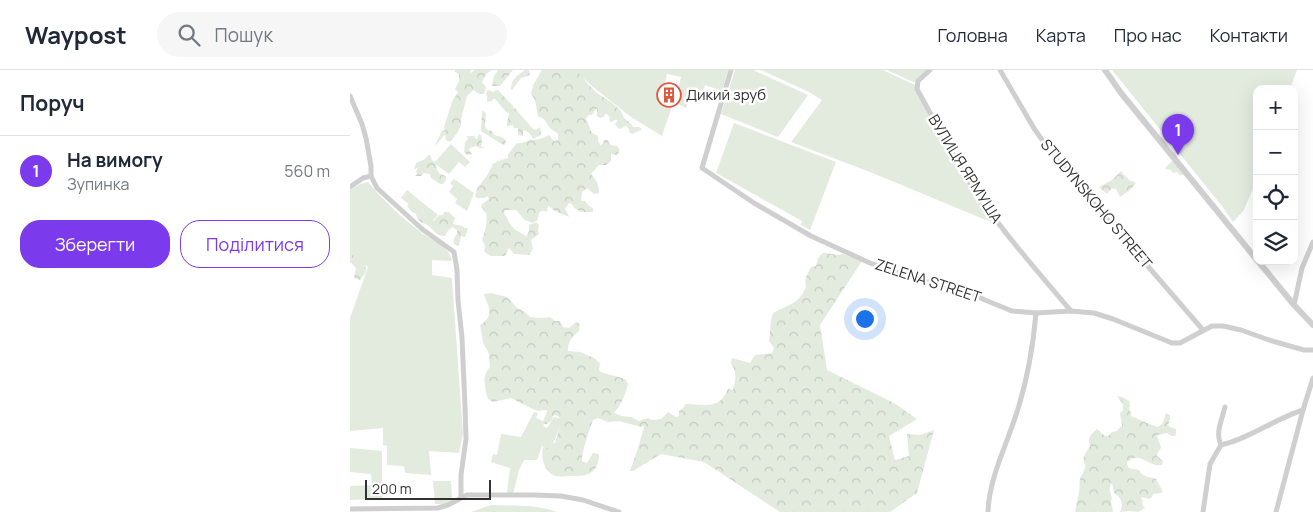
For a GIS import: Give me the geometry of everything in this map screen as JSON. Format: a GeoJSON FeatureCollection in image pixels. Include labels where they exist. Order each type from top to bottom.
{"type":"FeatureCollection","features":[{"type":"Feature","properties":{"kind":"street","name":"ZELENA STREET"},"geometry":{"type":"LineString","coordinates":[[731,70],[702,168],[754,203],[811,236],[870,263],[919,280],[966,291],[1012,311],[1094,313],[1172,343],[1180,344],[1212,326],[1223,326],[1304,350],[1313,350]]}},
{"type":"Feature","properties":{"kind":"street","name":"ВУЛИЦЯ ЯРМУША"},"geometry":{"type":"LineString","coordinates":[[930,70],[918,81],[917,89],[954,156],[982,201],[1071,311]]}},
{"type":"Feature","properties":{"kind":"street","name":"STUDYNSKOHO STREET"},"geometry":{"type":"LineString","coordinates":[[1000,70],[1035,130],[1062,167],[1203,330]]}},
{"type":"Feature","properties":{"kind":"street"},"geometry":{"type":"LineString","coordinates":[[1104,70],[1253,256]]}},
{"type":"Feature","properties":{"kind":"street"},"geometry":{"type":"LineString","coordinates":[[350,96],[358,112],[366,138],[371,176],[377,188],[422,229],[454,252],[462,338],[466,439],[461,497]]}},
{"type":"Feature","properties":{"kind":"street"},"geometry":{"type":"LineString","coordinates":[[350,186],[363,178],[371,176]]}},
{"type":"Feature","properties":{"kind":"street"},"geometry":{"type":"LineString","coordinates":[[1294,304],[1302,268],[1313,242]]}},
{"type":"Feature","properties":{"kind":"street"},"geometry":{"type":"LineString","coordinates":[[1260,265],[1313,325]]}},
{"type":"Feature","properties":{"kind":"street"},"geometry":{"type":"LineString","coordinates":[[988,512],[990,492],[1017,413],[1026,376],[1036,313]]}},
{"type":"Feature","properties":{"kind":"street"},"geometry":{"type":"LineString","coordinates":[[1276,512],[1313,378]]}},
{"type":"Feature","properties":{"kind":"street"},"geometry":{"type":"LineString","coordinates":[[1221,445],[1218,439],[1225,407]]}},
{"type":"Feature","properties":{"kind":"street"},"geometry":{"type":"LineString","coordinates":[[1203,512],[1210,464],[1221,445],[1242,438],[1303,410]]}},
{"type":"Feature","properties":{"kind":"street"},"geometry":{"type":"LineString","coordinates":[[350,509],[438,508],[467,495],[483,494],[561,496],[595,503],[619,512]]}},
{"type":"Feature","properties":{"kind":"green space"},"geometry":{"type":"Polygon","coordinates":[[[455,70],[471,70],[471,73],[474,70],[492,70],[486,74],[482,82],[486,87],[484,94],[479,94],[473,90],[467,96],[461,125],[454,137],[450,142],[446,140],[445,134],[435,145],[442,131],[445,130],[444,127],[452,102],[458,92],[455,89],[459,81],[459,74],[455,70]]]}},
{"type":"Feature","properties":{"kind":"green space"},"geometry":{"type":"Polygon","coordinates":[[[498,70],[513,70],[500,86],[492,86],[494,76],[498,70]]]}},
{"type":"Feature","properties":{"kind":"green space"},"geometry":{"type":"Polygon","coordinates":[[[525,70],[529,70],[530,75],[521,78],[512,90],[511,86],[514,80],[525,70]]]}},
{"type":"Feature","properties":{"kind":"green space"},"geometry":{"type":"Polygon","coordinates":[[[542,70],[578,70],[586,82],[621,111],[624,118],[633,127],[642,129],[632,134],[627,126],[621,129],[618,128],[615,124],[618,120],[611,122],[607,114],[600,118],[597,116],[596,109],[592,115],[586,118],[592,133],[598,136],[601,146],[604,140],[608,140],[610,145],[617,146],[620,150],[617,155],[611,154],[611,161],[606,165],[599,165],[591,174],[599,187],[599,193],[594,194],[587,188],[582,192],[581,201],[585,201],[593,208],[593,212],[581,212],[569,203],[565,209],[569,217],[556,212],[548,206],[547,212],[540,212],[538,220],[532,223],[525,220],[516,210],[505,210],[504,213],[516,230],[527,236],[529,225],[536,222],[539,225],[539,234],[531,240],[533,249],[529,255],[514,254],[509,248],[505,256],[491,256],[484,251],[485,246],[482,239],[487,219],[486,212],[481,207],[489,199],[487,196],[477,198],[475,196],[477,189],[493,164],[508,158],[508,154],[517,143],[540,139],[549,135],[554,141],[558,140],[558,134],[550,128],[544,119],[538,116],[535,100],[531,94],[533,85],[542,70]]]}},
{"type":"Feature","properties":{"kind":"green space"},"geometry":{"type":"Polygon","coordinates":[[[575,70],[728,70],[722,91],[705,85],[699,104],[689,100],[686,108],[675,103],[681,77],[667,74],[661,99],[673,104],[662,136],[631,117],[575,70]]]}},
{"type":"Feature","properties":{"kind":"green space"},"geometry":{"type":"Polygon","coordinates":[[[735,70],[753,70],[808,95],[778,137],[721,114],[735,70]]]}},
{"type":"Feature","properties":{"kind":"green space"},"geometry":{"type":"Polygon","coordinates":[[[761,70],[883,70],[915,85],[998,225],[870,172],[791,142],[822,100],[761,70]]]}},
{"type":"Feature","properties":{"kind":"green space"},"geometry":{"type":"Polygon","coordinates":[[[887,70],[928,70],[917,81],[913,82],[887,70]]]}},
{"type":"Feature","properties":{"kind":"green space"},"geometry":{"type":"Polygon","coordinates":[[[1112,70],[1297,70],[1291,85],[1253,85],[1253,189],[1244,210],[1233,222],[1112,70]]]}},
{"type":"Feature","properties":{"kind":"green space"},"geometry":{"type":"Polygon","coordinates":[[[488,90],[493,92],[498,90],[533,129],[536,130],[540,127],[541,135],[533,139],[525,130],[523,131],[523,136],[518,135],[518,128],[514,128],[513,125],[507,126],[509,113],[495,99],[487,102],[486,94],[488,90]]]}},
{"type":"Feature","properties":{"kind":"green space"},"geometry":{"type":"Polygon","coordinates":[[[482,110],[486,114],[485,126],[487,130],[492,131],[494,135],[502,137],[506,141],[505,145],[482,132],[482,110]]]}},
{"type":"Feature","properties":{"kind":"green space"},"geometry":{"type":"Polygon","coordinates":[[[734,123],[836,162],[810,230],[801,225],[802,221],[716,173],[734,123]]]}},
{"type":"Feature","properties":{"kind":"green space"},"geometry":{"type":"Polygon","coordinates":[[[478,134],[481,135],[481,146],[485,148],[476,146],[470,148],[469,150],[472,154],[467,155],[464,152],[465,142],[468,139],[467,136],[474,136],[476,139],[478,134]]]}},
{"type":"Feature","properties":{"kind":"green space"},"geometry":{"type":"Polygon","coordinates":[[[451,144],[470,162],[465,167],[459,162],[449,174],[434,163],[451,144]]]}},
{"type":"Feature","properties":{"kind":"green space"},"geometry":{"type":"Polygon","coordinates":[[[428,155],[436,164],[440,174],[446,176],[443,184],[431,178],[430,174],[424,173],[421,176],[415,176],[419,167],[414,169],[416,163],[425,159],[428,155]]]}},
{"type":"Feature","properties":{"kind":"green space"},"geometry":{"type":"Polygon","coordinates":[[[1172,161],[1183,173],[1183,175],[1165,169],[1172,161]]]}},
{"type":"Feature","properties":{"kind":"green space"},"geometry":{"type":"Polygon","coordinates":[[[1121,171],[1129,180],[1136,183],[1120,197],[1116,189],[1112,188],[1107,194],[1099,187],[1112,180],[1121,171]]]}},
{"type":"Feature","properties":{"kind":"green space"},"geometry":{"type":"Polygon","coordinates":[[[454,179],[474,193],[467,211],[455,203],[457,199],[449,192],[453,186],[450,183],[454,179]]]}},
{"type":"Feature","properties":{"kind":"green space"},"geometry":{"type":"Polygon","coordinates":[[[368,182],[407,221],[445,248],[452,261],[432,260],[432,275],[452,278],[463,434],[459,453],[429,451],[431,475],[405,473],[404,466],[387,465],[387,446],[383,445],[383,428],[350,431],[350,318],[368,267],[350,253],[350,190],[368,182]]]}},
{"type":"Feature","properties":{"kind":"green space"},"geometry":{"type":"Polygon","coordinates":[[[407,190],[438,215],[432,222],[401,198],[407,190]]]}},
{"type":"Feature","properties":{"kind":"green space"},"geometry":{"type":"Polygon","coordinates":[[[409,203],[423,212],[425,217],[430,218],[432,221],[439,215],[443,215],[444,212],[449,212],[455,218],[453,224],[468,228],[465,237],[461,236],[459,246],[454,244],[457,230],[452,227],[445,236],[439,235],[418,219],[416,214],[407,206],[409,203]]]}},
{"type":"Feature","properties":{"kind":"green space"},"geometry":{"type":"Polygon","coordinates":[[[350,253],[365,263],[366,272],[360,280],[354,278],[356,268],[350,262],[350,253]]]}},
{"type":"Feature","properties":{"kind":"green space"},"geometry":{"type":"Polygon","coordinates":[[[823,253],[843,254],[862,261],[820,325],[827,370],[894,403],[917,419],[889,436],[895,460],[909,456],[907,434],[920,435],[934,430],[917,493],[890,512],[780,512],[704,462],[661,454],[630,471],[644,426],[641,427],[619,421],[608,422],[598,418],[593,420],[582,458],[582,461],[587,463],[593,453],[599,454],[595,469],[585,475],[555,476],[547,470],[542,451],[543,447],[555,443],[560,418],[556,415],[553,416],[552,420],[547,424],[543,424],[547,410],[537,411],[511,398],[493,402],[488,399],[484,382],[485,374],[490,367],[489,354],[483,342],[480,325],[489,316],[484,294],[491,293],[507,297],[517,308],[530,317],[550,317],[555,321],[560,321],[563,327],[569,328],[576,322],[580,324],[579,331],[569,342],[568,351],[580,352],[594,358],[600,363],[600,372],[625,379],[628,384],[623,399],[614,413],[639,421],[648,418],[651,420],[661,419],[668,412],[676,417],[679,416],[679,411],[685,404],[709,405],[718,402],[723,398],[728,389],[733,390],[735,376],[731,363],[732,358],[750,363],[755,355],[772,353],[774,348],[769,341],[773,313],[800,297],[806,287],[808,272],[811,267],[816,266],[818,258],[823,253]]]}},
{"type":"Feature","properties":{"kind":"green space"},"geometry":{"type":"Polygon","coordinates":[[[1117,396],[1129,401],[1131,416],[1155,426],[1158,427],[1163,423],[1166,413],[1170,415],[1168,425],[1176,429],[1175,436],[1167,433],[1157,435],[1161,448],[1157,456],[1163,461],[1162,465],[1152,464],[1141,458],[1132,459],[1127,462],[1129,468],[1139,470],[1144,475],[1156,479],[1162,493],[1153,494],[1149,499],[1141,498],[1145,508],[1138,512],[1120,512],[1121,501],[1114,493],[1112,483],[1110,490],[1113,512],[1075,512],[1080,479],[1085,468],[1084,458],[1090,446],[1090,436],[1097,429],[1105,436],[1108,436],[1122,426],[1120,413],[1123,410],[1123,404],[1117,396]]]}},
{"type":"Feature","properties":{"kind":"green space"},"geometry":{"type":"Polygon","coordinates":[[[534,412],[538,413],[536,418],[545,422],[543,426],[547,428],[554,417],[563,419],[551,449],[542,446],[537,460],[524,460],[519,470],[513,494],[507,493],[510,468],[491,462],[493,454],[497,455],[501,434],[521,437],[534,412]]]}},
{"type":"Feature","properties":{"kind":"green space"},"geometry":{"type":"Polygon","coordinates":[[[350,448],[382,451],[382,499],[350,500],[350,486],[372,485],[371,474],[350,472],[350,448]]]}},
{"type":"Feature","properties":{"kind":"green space"},"geometry":{"type":"Polygon","coordinates":[[[433,481],[451,481],[452,500],[444,504],[435,504],[433,481]]]}},
{"type":"Feature","properties":{"kind":"green space"},"geometry":{"type":"Polygon","coordinates":[[[491,505],[533,507],[557,512],[471,512],[491,505]]]}},
{"type":"Feature","properties":{"kind":"place","name":"Дикий зруб"},"geometry":{"type":"Point","coordinates":[669,95]}},
{"type":"Feature","properties":{"kind":"place","name":"На вимогу"},"geometry":{"type":"Point","coordinates":[1178,155]}}]}
